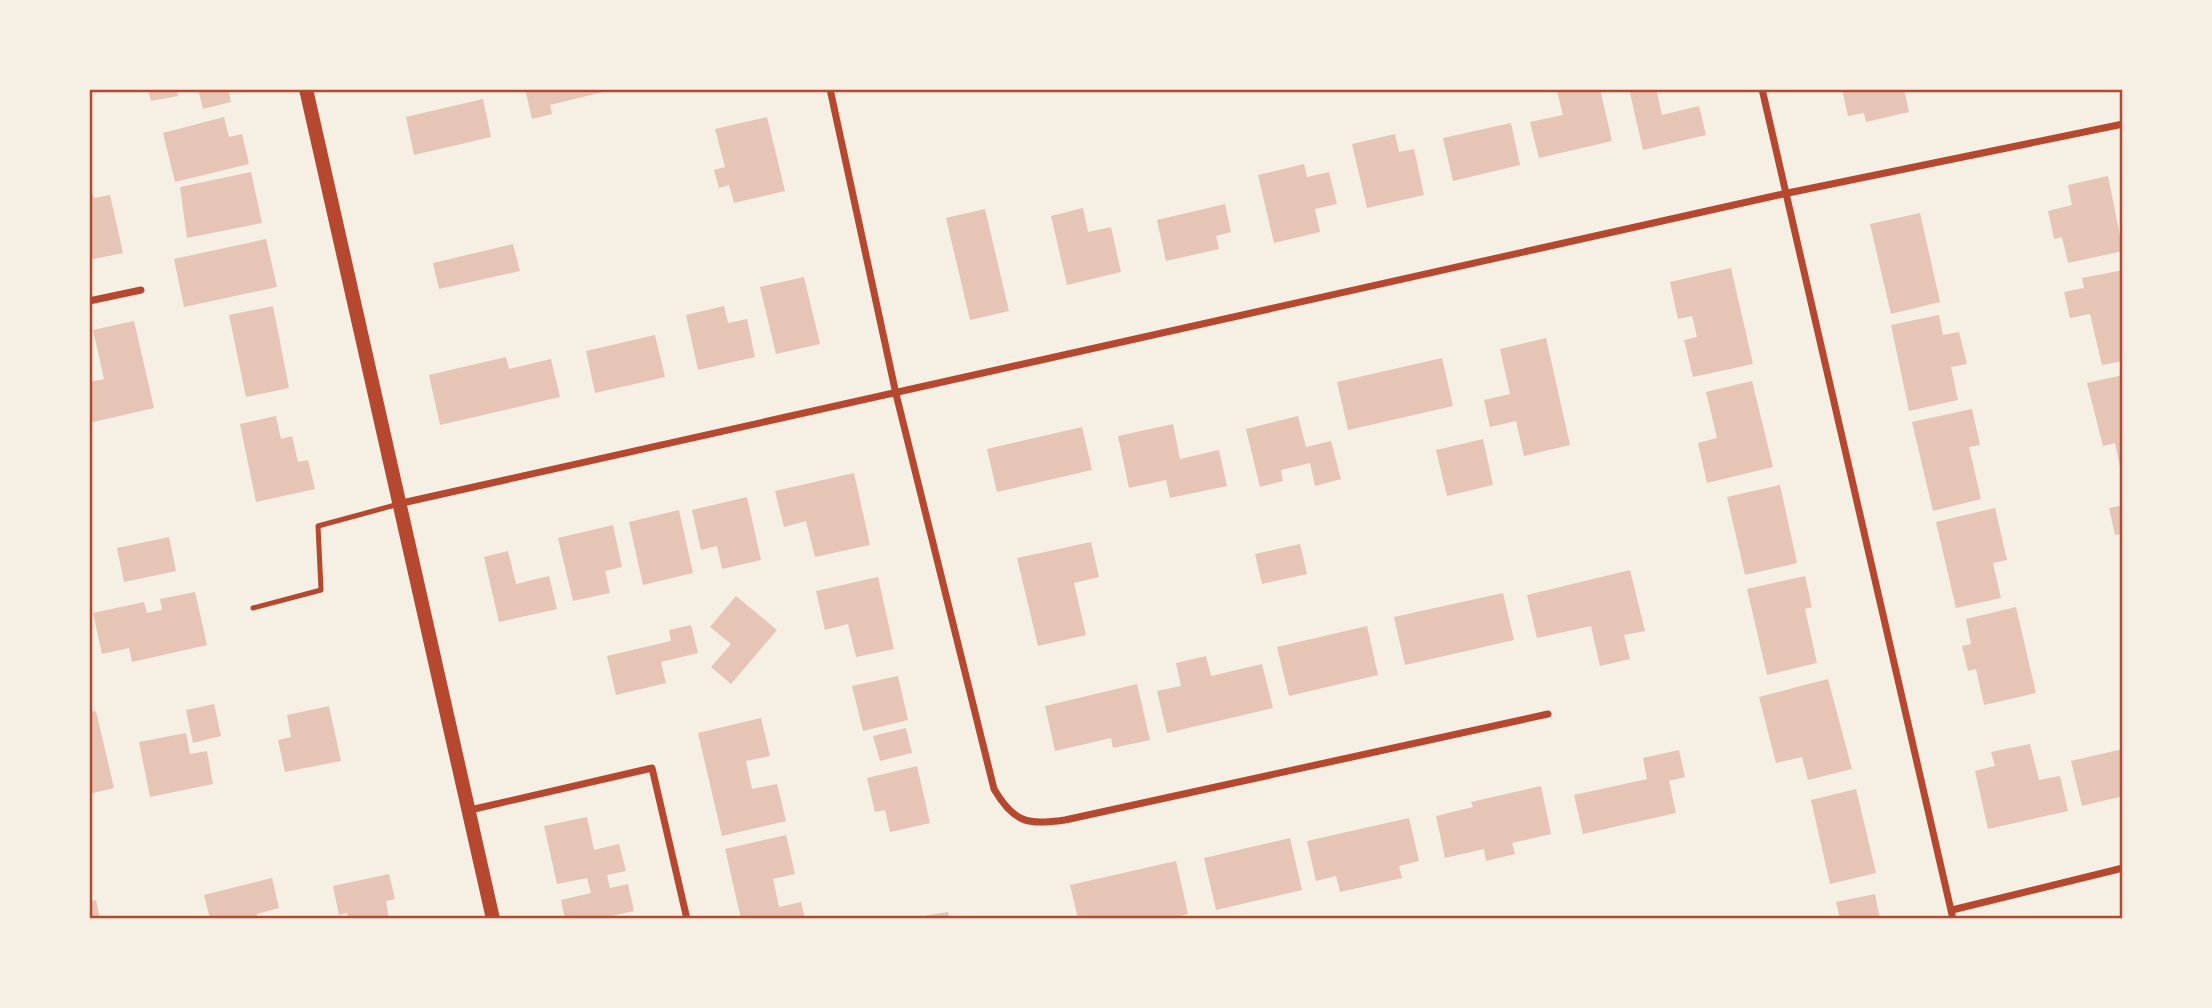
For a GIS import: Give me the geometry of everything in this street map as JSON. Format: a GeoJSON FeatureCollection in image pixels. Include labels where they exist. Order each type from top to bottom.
{"type":"FeatureCollection","features":[{"type":"Feature","properties":{"kind":"main road"},"geometry":{"type":"LineString","coordinates":[[306,89],[402,503],[493,919]]}},
{"type":"Feature","properties":{"kind":"street"},"geometry":{"type":"LineString","coordinates":[[830,89],[896,394],[994,789],[1005,808],[1020,820],[1039,823],[1065,820],[1548,714]]}},
{"type":"Feature","properties":{"kind":"street"},"geometry":{"type":"LineString","coordinates":[[1762,89],[1783,194],[1953,915],[2123,868]]}},
{"type":"Feature","properties":{"kind":"street"},"geometry":{"type":"LineString","coordinates":[[402,503],[1783,194],[2123,124]]}},
{"type":"Feature","properties":{"kind":"street"},"geometry":{"type":"LineString","coordinates":[[89,301],[141,290]]}},
{"type":"Feature","properties":{"kind":"street"},"geometry":{"type":"LineString","coordinates":[[470,810],[652,768],[687,919]]}},
{"type":"Feature","properties":{"kind":"lane"},"geometry":{"type":"LineString","coordinates":[[253,608],[321,590],[318,526],[402,503]]}},
{"type":"Feature","properties":{"kind":"building"},"geometry":{"type":"Polygon","coordinates":[[[148,89],[177,89],[178,96],[151,101],[148,89]]]}},
{"type":"Feature","properties":{"kind":"building"},"geometry":{"type":"Polygon","coordinates":[[[198,89],[228,89],[231,102],[203,109],[198,89]]]}},
{"type":"Feature","properties":{"kind":"building"},"geometry":{"type":"Polygon","coordinates":[[[525,89],[611,90],[550,105],[552,114],[532,119],[525,89]]]}},
{"type":"Feature","properties":{"kind":"building"},"geometry":{"type":"Polygon","coordinates":[[[1600,89],[1612,141],[1539,158],[1530,122],[1563,115],[1557,91],[1600,89]]]}},
{"type":"Feature","properties":{"kind":"building"},"geometry":{"type":"Polygon","coordinates":[[[1629,89],[1656,89],[1662,115],[1699,106],[1706,135],[1643,150],[1629,89]]]}},
{"type":"Feature","properties":{"kind":"building"},"geometry":{"type":"Polygon","coordinates":[[[1842,89],[1904,89],[1909,112],[1866,122],[1864,113],[1848,116],[1842,89]]]}},
{"type":"Feature","properties":{"kind":"building"},"geometry":{"type":"Polygon","coordinates":[[[483,99],[491,137],[414,155],[406,117],[483,99]]]}},
{"type":"Feature","properties":{"kind":"building"},"geometry":{"type":"Polygon","coordinates":[[[224,117],[229,137],[242,134],[249,164],[175,182],[163,133],[224,117]]]}},
{"type":"Feature","properties":{"kind":"building"},"geometry":{"type":"Polygon","coordinates":[[[767,117],[785,191],[734,203],[729,185],[719,188],[714,170],[725,167],[715,129],[767,117]]]}},
{"type":"Feature","properties":{"kind":"building"},"geometry":{"type":"Polygon","coordinates":[[[1511,123],[1520,165],[1453,181],[1443,138],[1511,123]]]}},
{"type":"Feature","properties":{"kind":"building"},"geometry":{"type":"Polygon","coordinates":[[[1395,134],[1399,152],[1414,149],[1424,195],[1367,208],[1352,144],[1395,134]]]}},
{"type":"Feature","properties":{"kind":"building"},"geometry":{"type":"Polygon","coordinates":[[[1304,164],[1307,177],[1329,172],[1337,204],[1315,209],[1320,232],[1274,243],[1258,175],[1304,164]]]}},
{"type":"Feature","properties":{"kind":"building"},"geometry":{"type":"Polygon","coordinates":[[[251,172],[262,223],[187,238],[180,187],[251,172]]]}},
{"type":"Feature","properties":{"kind":"building"},"geometry":{"type":"Polygon","coordinates":[[[2108,176],[2123,251],[2068,263],[2062,237],[2054,239],[2048,211],[2072,205],[2068,185],[2108,176]]]}},
{"type":"Feature","properties":{"kind":"building"},"geometry":{"type":"Polygon","coordinates":[[[89,183],[94,198],[110,195],[123,253],[89,260],[89,183]]]}},
{"type":"Feature","properties":{"kind":"building"},"geometry":{"type":"Polygon","coordinates":[[[1225,204],[1231,232],[1216,236],[1219,249],[1166,261],[1157,220],[1225,204]]]}},
{"type":"Feature","properties":{"kind":"building"},"geometry":{"type":"Polygon","coordinates":[[[1083,208],[1088,232],[1111,227],[1121,272],[1067,285],[1051,216],[1083,208]]]}},
{"type":"Feature","properties":{"kind":"building"},"geometry":{"type":"Polygon","coordinates":[[[985,209],[1009,311],[970,320],[946,218],[985,209]]]}},
{"type":"Feature","properties":{"kind":"building"},"geometry":{"type":"Polygon","coordinates":[[[1920,213],[1940,302],[1891,314],[1870,224],[1920,213]]]}},
{"type":"Feature","properties":{"kind":"building"},"geometry":{"type":"Polygon","coordinates":[[[266,239],[277,287],[184,307],[174,259],[266,239]]]}},
{"type":"Feature","properties":{"kind":"building"},"geometry":{"type":"Polygon","coordinates":[[[513,244],[520,271],[439,289],[433,263],[513,244]]]}},
{"type":"Feature","properties":{"kind":"building"},"geometry":{"type":"Polygon","coordinates":[[[1731,268],[1753,364],[1693,377],[1684,340],[1697,337],[1692,316],[1678,319],[1670,282],[1731,268]]]}},
{"type":"Feature","properties":{"kind":"building"},"geometry":{"type":"Polygon","coordinates":[[[2123,270],[2123,361],[2102,365],[2090,314],[2070,318],[2064,292],[2084,288],[2082,278],[2123,270]]]}},
{"type":"Feature","properties":{"kind":"building"},"geometry":{"type":"Polygon","coordinates":[[[804,277],[820,344],[776,354],[760,287],[804,277]]]}},
{"type":"Feature","properties":{"kind":"building"},"geometry":{"type":"Polygon","coordinates":[[[273,306],[289,388],[246,397],[229,315],[273,306]]]}},
{"type":"Feature","properties":{"kind":"building"},"geometry":{"type":"Polygon","coordinates":[[[724,306],[728,323],[747,319],[755,357],[698,370],[686,315],[724,306]]]}},
{"type":"Feature","properties":{"kind":"building"},"geometry":{"type":"Polygon","coordinates":[[[1939,315],[1943,335],[1959,332],[1967,364],[1951,367],[1958,400],[1909,411],[1891,325],[1939,315]]]}},
{"type":"Feature","properties":{"kind":"building"},"geometry":{"type":"Polygon","coordinates":[[[134,321],[154,408],[89,423],[89,382],[104,379],[93,330],[134,321]]]}},
{"type":"Feature","properties":{"kind":"building"},"geometry":{"type":"Polygon","coordinates":[[[655,335],[665,377],[595,393],[586,351],[655,335]]]}},
{"type":"Feature","properties":{"kind":"building"},"geometry":{"type":"Polygon","coordinates":[[[1546,338],[1570,445],[1524,456],[1516,421],[1490,427],[1484,400],[1510,394],[1500,349],[1546,338]]]}},
{"type":"Feature","properties":{"kind":"building"},"geometry":{"type":"Polygon","coordinates":[[[506,357],[509,369],[551,359],[560,397],[440,425],[429,375],[506,357]]]}},
{"type":"Feature","properties":{"kind":"building"},"geometry":{"type":"Polygon","coordinates":[[[1442,358],[1453,406],[1348,430],[1337,382],[1442,358]]]}},
{"type":"Feature","properties":{"kind":"building"},"geometry":{"type":"Polygon","coordinates":[[[2123,375],[2123,466],[2120,467],[2115,443],[2103,446],[2087,383],[2123,375]]]}},
{"type":"Feature","properties":{"kind":"building"},"geometry":{"type":"Polygon","coordinates":[[[1752,381],[1773,467],[1707,483],[1698,443],[1717,438],[1706,392],[1752,381]]]}},
{"type":"Feature","properties":{"kind":"building"},"geometry":{"type":"Polygon","coordinates":[[[1972,409],[1980,445],[1969,447],[1981,499],[1933,511],[1912,422],[1972,409]]]}},
{"type":"Feature","properties":{"kind":"building"},"geometry":{"type":"Polygon","coordinates":[[[276,416],[281,439],[292,436],[298,462],[308,460],[315,489],[256,502],[240,424],[276,416]]]}},
{"type":"Feature","properties":{"kind":"building"},"geometry":{"type":"Polygon","coordinates":[[[1298,416],[1306,447],[1331,441],[1341,479],[1315,486],[1310,463],[1281,470],[1283,481],[1260,487],[1246,429],[1298,416]]]}},
{"type":"Feature","properties":{"kind":"building"},"geometry":{"type":"Polygon","coordinates":[[[1173,424],[1180,459],[1219,450],[1227,486],[1170,498],[1166,480],[1129,488],[1118,436],[1173,424]]]}},
{"type":"Feature","properties":{"kind":"building"},"geometry":{"type":"Polygon","coordinates":[[[1082,427],[1092,470],[997,492],[987,449],[1082,427]]]}},
{"type":"Feature","properties":{"kind":"building"},"geometry":{"type":"Polygon","coordinates":[[[1483,439],[1493,485],[1447,496],[1436,450],[1483,439]]]}},
{"type":"Feature","properties":{"kind":"building"},"geometry":{"type":"Polygon","coordinates":[[[854,473],[870,545],[815,557],[806,521],[784,527],[775,491],[854,473]]]}},
{"type":"Feature","properties":{"kind":"building"},"geometry":{"type":"Polygon","coordinates":[[[1780,485],[1797,563],[1745,575],[1727,497],[1780,485]]]}},
{"type":"Feature","properties":{"kind":"building"},"geometry":{"type":"Polygon","coordinates":[[[747,497],[761,560],[722,569],[717,546],[701,550],[692,510],[747,497]]]}},
{"type":"Feature","properties":{"kind":"building"},"geometry":{"type":"Polygon","coordinates":[[[2123,505],[2123,534],[2115,535],[2109,508],[2123,505]]]}},
{"type":"Feature","properties":{"kind":"building"},"geometry":{"type":"Polygon","coordinates":[[[1995,508],[2007,560],[1993,563],[2001,598],[1956,608],[1936,522],[1995,508]]]}},
{"type":"Feature","properties":{"kind":"building"},"geometry":{"type":"Polygon","coordinates":[[[679,510],[693,573],[643,585],[629,522],[679,510]]]}},
{"type":"Feature","properties":{"kind":"building"},"geometry":{"type":"Polygon","coordinates":[[[613,525],[622,567],[605,571],[610,593],[573,601],[558,538],[613,525]]]}},
{"type":"Feature","properties":{"kind":"building"},"geometry":{"type":"Polygon","coordinates":[[[169,537],[176,571],[124,582],[117,548],[169,537]]]}},
{"type":"Feature","properties":{"kind":"building"},"geometry":{"type":"Polygon","coordinates":[[[1091,542],[1099,577],[1074,583],[1086,635],[1038,646],[1017,558],[1091,542]]]}},
{"type":"Feature","properties":{"kind":"building"},"geometry":{"type":"Polygon","coordinates":[[[1300,544],[1307,574],[1262,584],[1255,554],[1300,544]]]}},
{"type":"Feature","properties":{"kind":"building"},"geometry":{"type":"Polygon","coordinates":[[[508,551],[516,584],[549,576],[557,609],[499,622],[484,557],[508,551]]]}},
{"type":"Feature","properties":{"kind":"building"},"geometry":{"type":"Polygon","coordinates":[[[1630,570],[1645,631],[1624,635],[1630,659],[1600,666],[1591,626],[1537,638],[1527,595],[1630,570]]]}},
{"type":"Feature","properties":{"kind":"building"},"geometry":{"type":"Polygon","coordinates":[[[1805,576],[1812,607],[1805,609],[1817,663],[1767,675],[1747,589],[1805,576]]]}},
{"type":"Feature","properties":{"kind":"building"},"geometry":{"type":"Polygon","coordinates":[[[878,577],[894,649],[856,657],[848,624],[825,630],[816,591],[878,577]]]}},
{"type":"Feature","properties":{"kind":"building"},"geometry":{"type":"Polygon","coordinates":[[[195,592],[207,645],[132,662],[129,648],[102,654],[93,613],[144,602],[147,613],[162,610],[160,599],[195,592]]]}},
{"type":"Feature","properties":{"kind":"building"},"geometry":{"type":"Polygon","coordinates":[[[1503,593],[1514,640],[1405,665],[1394,617],[1503,593]]]}},
{"type":"Feature","properties":{"kind":"building"},"geometry":{"type":"Polygon","coordinates":[[[736,596],[777,630],[731,684],[711,667],[731,644],[710,627],[736,596]]]}},
{"type":"Feature","properties":{"kind":"building"},"geometry":{"type":"Polygon","coordinates":[[[2016,607],[2036,693],[1984,705],[1976,669],[1968,671],[1962,646],[1971,644],[1966,619],[2016,607]]]}},
{"type":"Feature","properties":{"kind":"building"},"geometry":{"type":"Polygon","coordinates":[[[691,625],[698,653],[661,662],[666,683],[616,695],[607,656],[671,641],[669,630],[691,625]]]}},
{"type":"Feature","properties":{"kind":"building"},"geometry":{"type":"Polygon","coordinates":[[[1367,626],[1378,675],[1289,696],[1277,647],[1367,626]]]}},
{"type":"Feature","properties":{"kind":"building"},"geometry":{"type":"Polygon","coordinates":[[[1206,656],[1211,676],[1262,664],[1273,708],[1167,733],[1157,691],[1181,686],[1176,663],[1206,656]]]}},
{"type":"Feature","properties":{"kind":"building"},"geometry":{"type":"Polygon","coordinates":[[[898,676],[908,720],[863,731],[852,686],[898,676]]]}},
{"type":"Feature","properties":{"kind":"building"},"geometry":{"type":"Polygon","coordinates":[[[1828,679],[1852,769],[1808,780],[1802,757],[1776,763],[1759,697],[1828,679]]]}},
{"type":"Feature","properties":{"kind":"building"},"geometry":{"type":"Polygon","coordinates":[[[1137,684],[1150,740],[1113,748],[1111,738],[1055,751],[1045,706],[1137,684]]]}},
{"type":"Feature","properties":{"kind":"building"},"geometry":{"type":"Polygon","coordinates":[[[214,704],[221,736],[193,743],[186,710],[214,704]]]}},
{"type":"Feature","properties":{"kind":"building"},"geometry":{"type":"Polygon","coordinates":[[[329,706],[341,761],[285,772],[278,740],[291,737],[287,715],[329,706]]]}},
{"type":"Feature","properties":{"kind":"building"},"geometry":{"type":"Polygon","coordinates":[[[96,711],[114,788],[89,794],[89,713],[96,711]]]}},
{"type":"Feature","properties":{"kind":"building"},"geometry":{"type":"Polygon","coordinates":[[[761,718],[770,756],[746,761],[752,789],[777,784],[786,821],[722,836],[698,733],[761,718]]]}},
{"type":"Feature","properties":{"kind":"building"},"geometry":{"type":"Polygon","coordinates":[[[906,728],[912,753],[880,761],[873,736],[906,728]]]}},
{"type":"Feature","properties":{"kind":"building"},"geometry":{"type":"Polygon","coordinates":[[[186,733],[190,754],[207,751],[213,784],[150,797],[139,742],[186,733]]]}},
{"type":"Feature","properties":{"kind":"building"},"geometry":{"type":"Polygon","coordinates":[[[2030,744],[2039,780],[2060,776],[2068,811],[1988,829],[1975,771],[1995,766],[1991,752],[2030,744]]]}},
{"type":"Feature","properties":{"kind":"building"},"geometry":{"type":"Polygon","coordinates":[[[2123,749],[2123,796],[2082,806],[2071,761],[2123,749]]]}},
{"type":"Feature","properties":{"kind":"building"},"geometry":{"type":"Polygon","coordinates":[[[1679,750],[1685,777],[1669,781],[1676,813],[1583,834],[1574,795],[1647,779],[1643,758],[1679,750]]]}},
{"type":"Feature","properties":{"kind":"building"},"geometry":{"type":"Polygon","coordinates":[[[917,766],[930,823],[890,832],[885,810],[875,812],[867,778],[917,766]]]}},
{"type":"Feature","properties":{"kind":"building"},"geometry":{"type":"Polygon","coordinates":[[[1541,786],[1551,834],[1512,843],[1515,854],[1486,861],[1484,849],[1445,858],[1436,816],[1473,807],[1471,802],[1541,786]]]}},
{"type":"Feature","properties":{"kind":"building"},"geometry":{"type":"Polygon","coordinates":[[[1856,789],[1876,873],[1830,884],[1811,800],[1856,789]]]}},
{"type":"Feature","properties":{"kind":"building"},"geometry":{"type":"Polygon","coordinates":[[[587,817],[594,850],[619,844],[626,871],[607,875],[610,888],[628,884],[634,911],[611,916],[612,919],[565,919],[561,900],[591,893],[587,878],[557,884],[544,826],[587,817]]]}},
{"type":"Feature","properties":{"kind":"building"},"geometry":{"type":"Polygon","coordinates":[[[1409,818],[1419,861],[1399,866],[1402,878],[1340,892],[1336,876],[1316,881],[1307,841],[1409,818]]]}},
{"type":"Feature","properties":{"kind":"building"},"geometry":{"type":"Polygon","coordinates":[[[786,835],[795,874],[773,879],[779,907],[801,902],[805,919],[741,919],[725,849],[786,835]]]}},
{"type":"Feature","properties":{"kind":"building"},"geometry":{"type":"Polygon","coordinates":[[[1290,838],[1302,890],[1216,910],[1204,858],[1290,838]]]}},
{"type":"Feature","properties":{"kind":"building"},"geometry":{"type":"Polygon","coordinates":[[[1176,861],[1188,914],[1169,919],[1078,919],[1070,885],[1176,861]]]}},
{"type":"Feature","properties":{"kind":"building"},"geometry":{"type":"Polygon","coordinates":[[[389,874],[395,899],[386,901],[389,919],[348,919],[347,913],[339,915],[333,886],[389,874]]]}},
{"type":"Feature","properties":{"kind":"building"},"geometry":{"type":"Polygon","coordinates":[[[272,878],[279,908],[257,914],[258,919],[210,919],[204,895],[272,878]]]}},
{"type":"Feature","properties":{"kind":"building"},"geometry":{"type":"Polygon","coordinates":[[[1875,894],[1880,919],[1840,919],[1836,902],[1875,894]]]}},
{"type":"Feature","properties":{"kind":"building"},"geometry":{"type":"Polygon","coordinates":[[[96,900],[100,919],[89,919],[89,902],[96,900]]]}},
{"type":"Feature","properties":{"kind":"building"},"geometry":{"type":"Polygon","coordinates":[[[948,912],[950,919],[918,917],[948,912]]]}}]}
